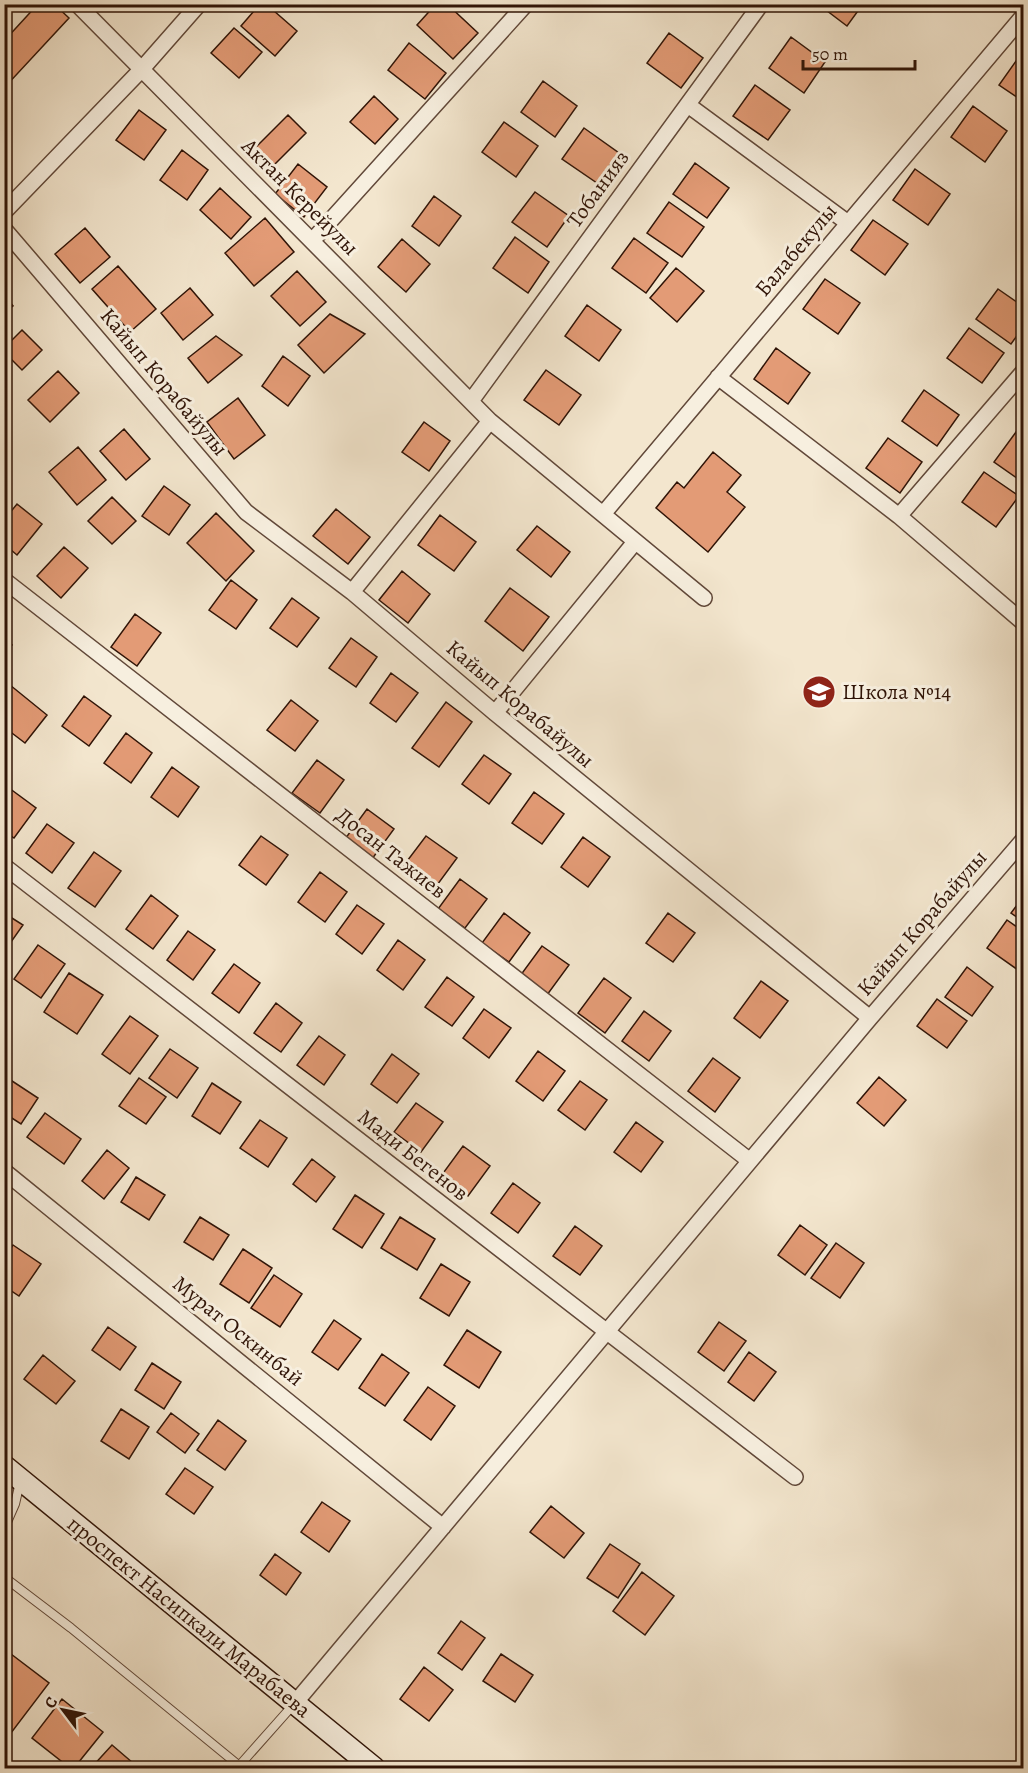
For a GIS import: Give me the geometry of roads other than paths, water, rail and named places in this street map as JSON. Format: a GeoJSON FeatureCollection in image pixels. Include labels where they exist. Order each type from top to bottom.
{"type":"FeatureCollection","features":[{"type":"Feature","properties":{"kind":"main road","name":"проспект Насипкали Марабаева"},"geometry":{"type":"LineString","coordinates":[[13,1473],[374,1768]]}},
{"type":"Feature","properties":{"kind":"street","name":"Актан Керейулы"},"geometry":{"type":"LineString","coordinates":[[78,4],[490,421],[704,598]]}},
{"type":"Feature","properties":{"kind":"street"},"geometry":{"type":"LineString","coordinates":[[4,212],[141,70],[199,4]]}},
{"type":"Feature","properties":{"kind":"street"},"geometry":{"type":"LineString","coordinates":[[312,241],[526,4]]}},
{"type":"Feature","properties":{"kind":"street","name":"Тобанияз"},"geometry":{"type":"LineString","coordinates":[[471,401],[761,4]]}},
{"type":"Feature","properties":{"kind":"street","name":"Балабекулы"},"geometry":{"type":"LineString","coordinates":[[603,514],[1023,15]]}},
{"type":"Feature","properties":{"kind":"street"},"geometry":{"type":"LineString","coordinates":[[688,105],[848,223]]}},
{"type":"Feature","properties":{"kind":"street","name":"Кайып Корабайулы"},"geometry":{"type":"LineString","coordinates":[[4,229],[246,512],[352,592],[495,714],[870,1018],[1023,839]]}},
{"type":"Feature","properties":{"kind":"street"},"geometry":{"type":"LineString","coordinates":[[899,516],[1023,371]]}},
{"type":"Feature","properties":{"kind":"street"},"geometry":{"type":"LineString","coordinates":[[718,377],[899,516],[1023,623]]}},
{"type":"Feature","properties":{"kind":"street"},"geometry":{"type":"LineString","coordinates":[[352,592],[490,421]]}},
{"type":"Feature","properties":{"kind":"street"},"geometry":{"type":"LineString","coordinates":[[495,714],[635,542]]}},
{"type":"Feature","properties":{"kind":"street","name":"Досан Тажиев"},"geometry":{"type":"LineString","coordinates":[[4,580],[750,1161]]}},
{"type":"Feature","properties":{"kind":"street","name":"Мади Бегенов"},"geometry":{"type":"LineString","coordinates":[[4,866],[795,1477]]}},
{"type":"Feature","properties":{"kind":"street"},"geometry":{"type":"LineString","coordinates":[[295,1704],[870,1018]]}},
{"type":"Feature","properties":{"kind":"street","name":"Мурат Оскинбай"},"geometry":{"type":"LineString","coordinates":[[4,1171],[443,1527]]}},
{"type":"Feature","properties":{"kind":"lane"},"geometry":{"type":"LineString","coordinates":[[4,1529],[15,1504],[13,1473]]}},
{"type":"Feature","properties":{"kind":"lane"},"geometry":{"type":"LineString","coordinates":[[4,1577],[71,1628],[241,1767],[295,1704]]}},
{"type":"Feature","properties":{"kind":"place","name":"Школа №14"},"geometry":{"type":"Point","coordinates":[819,692]}}]}
